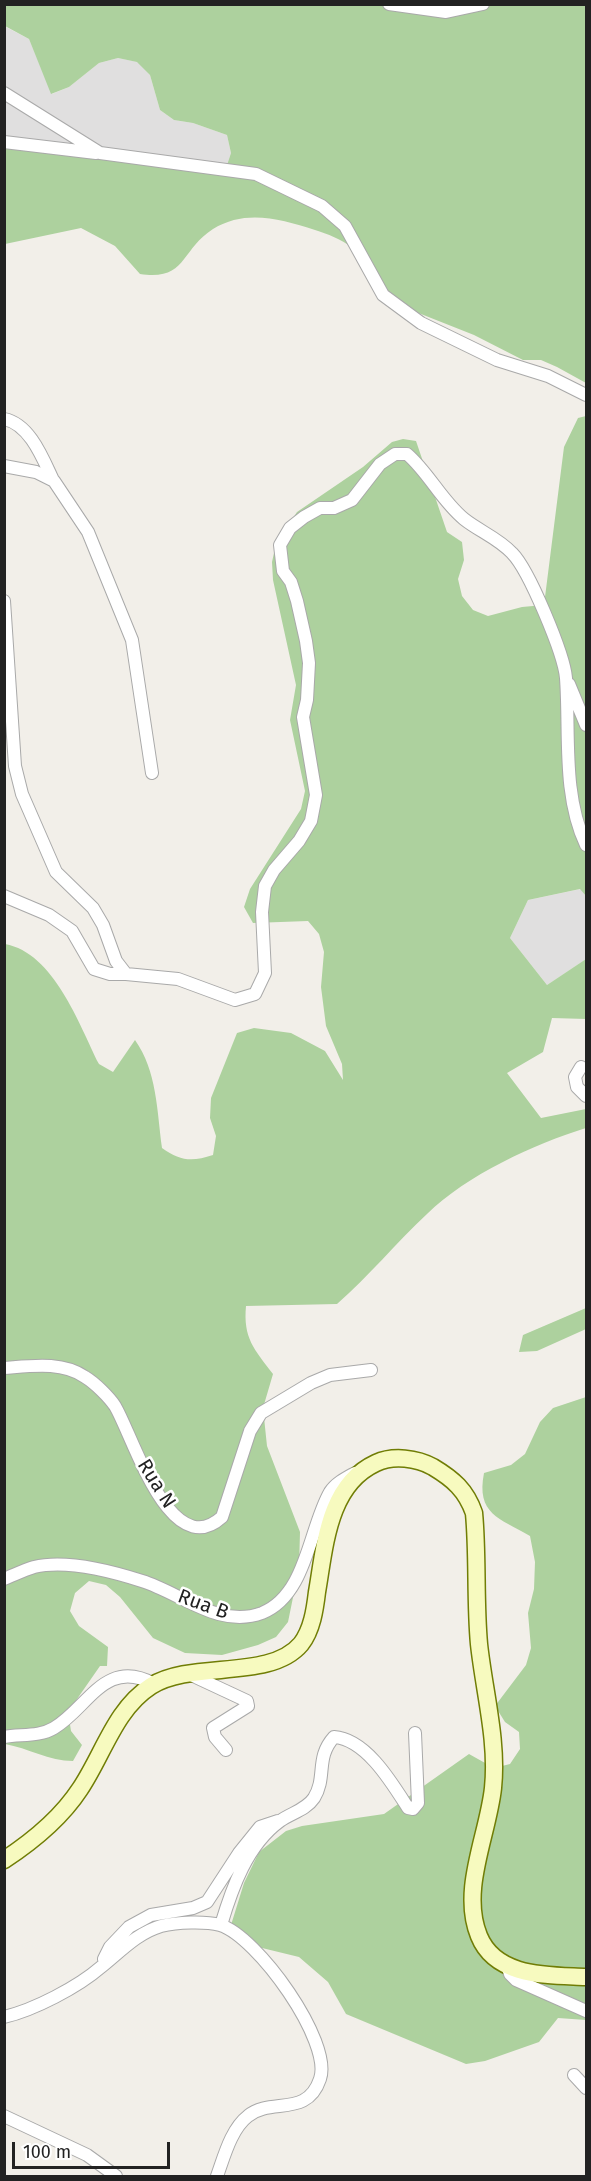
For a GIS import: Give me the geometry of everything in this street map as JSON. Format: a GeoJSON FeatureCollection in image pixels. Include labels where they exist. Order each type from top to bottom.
{"type":"FeatureCollection","features":[{"type":"Feature","properties":{"kind":"main road"},"geometry":{"type":"LineString","coordinates":[[4,1860],[33,1840],[79,1791],[126,1707],[139,1694],[154,1684],[186,1673],[266,1663],[285,1656],[301,1644],[314,1613],[333,1514],[342,1493],[361,1470],[383,1460],[410,1459],[426,1464],[462,1488],[474,1513],[479,1645],[494,1759],[493,1788],[472,1906],[479,1936],[492,1955],[507,1966],[525,1972],[586,1977]]}},
{"type":"Feature","properties":{"kind":"street"},"geometry":{"type":"LineString","coordinates":[[389,4],[447,12],[483,4]]}},
{"type":"Feature","properties":{"kind":"street"},"geometry":{"type":"LineString","coordinates":[[4,93],[100,153]]}},
{"type":"Feature","properties":{"kind":"street"},"geometry":{"type":"LineString","coordinates":[[4,142],[256,174],[312,201],[345,226],[383,295],[421,323],[497,360],[548,376],[586,394]]}},
{"type":"Feature","properties":{"kind":"street"},"geometry":{"type":"LineString","coordinates":[[4,419],[14,421],[34,442],[54,481],[88,532],[132,640],[152,773]]}},
{"type":"Feature","properties":{"kind":"street"},"geometry":{"type":"LineString","coordinates":[[4,896],[49,915],[72,931],[94,969],[110,974],[178,979],[235,1000],[255,994],[266,972],[262,912],[265,886],[274,870],[299,841],[311,820],[316,795],[303,717],[308,700],[309,663],[306,641],[291,582],[283,571],[280,546],[290,528],[304,517],[320,508],[334,508],[352,500],[380,464],[395,454],[407,454],[420,466],[445,500],[465,520],[490,534],[514,554],[546,615],[586,725]]}},
{"type":"Feature","properties":{"kind":"street"},"geometry":{"type":"LineString","coordinates":[[4,466],[30,470],[54,481]]}},
{"type":"Feature","properties":{"kind":"street"},"geometry":{"type":"LineString","coordinates":[[4,601],[15,766],[22,795],[56,872],[93,908],[103,925],[116,961],[126,974]]}},
{"type":"Feature","properties":{"kind":"street"},"geometry":{"type":"LineString","coordinates":[[566,675],[570,772],[577,821],[586,845]]}},
{"type":"Feature","properties":{"kind":"street"},"geometry":{"type":"LineString","coordinates":[[581,1066],[574,1077],[577,1087],[586,1096]]}},
{"type":"Feature","properties":{"kind":"street","name":"Rua N"},"geometry":{"type":"LineString","coordinates":[[4,1368],[61,1367],[85,1377],[114,1404],[152,1485],[166,1506],[193,1527],[204,1527],[222,1517],[250,1431],[261,1413],[310,1383],[330,1375],[371,1370]]}},
{"type":"Feature","properties":{"kind":"street","name":"Rua B"},"geometry":{"type":"LineString","coordinates":[[4,1579],[35,1567],[58,1564],[143,1581],[211,1612],[240,1618],[264,1612],[286,1594],[304,1564],[330,1492],[341,1480],[361,1470]]}},
{"type":"Feature","properties":{"kind":"street"},"geometry":{"type":"LineString","coordinates":[[186,1673],[247,1701],[248,1706],[213,1728],[214,1737],[226,1750]]}},
{"type":"Feature","properties":{"kind":"street"},"geometry":{"type":"LineString","coordinates":[[4,1737],[39,1734],[54,1728],[71,1715],[93,1690],[113,1679],[138,1677],[154,1684]]}},
{"type":"Feature","properties":{"kind":"street"},"geometry":{"type":"LineString","coordinates":[[100,1968],[110,1947],[129,1927],[151,1915],[194,1908],[207,1902],[239,1853],[261,1827],[297,1813],[314,1799],[320,1785],[324,1748],[334,1737],[345,1738],[370,1757],[408,1808],[412,1809],[418,1803],[415,1733]]}},
{"type":"Feature","properties":{"kind":"street"},"geometry":{"type":"LineString","coordinates":[[221,1925],[239,1873],[254,1849],[280,1821]]}},
{"type":"Feature","properties":{"kind":"street"},"geometry":{"type":"LineString","coordinates":[[4,2017],[33,2007],[100,1968],[144,1933],[162,1926],[221,1925],[243,1939],[284,1985],[310,2029],[323,2067],[320,2081],[308,2097],[291,2106],[262,2109],[248,2116],[230,2144],[217,2176]]}},
{"type":"Feature","properties":{"kind":"street"},"geometry":{"type":"LineString","coordinates":[[507,1966],[516,1980],[586,2011]]}},
{"type":"Feature","properties":{"kind":"street"},"geometry":{"type":"LineString","coordinates":[[574,2075],[586,2088]]}},
{"type":"Feature","properties":{"kind":"street"},"geometry":{"type":"LineString","coordinates":[[4,2116],[87,2154],[116,2176]]}},
{"type":"Feature","properties":{"kind":"shaded area"},"geometry":{"type":"Polygon","coordinates":[[[4,26],[29,39],[52,94],[69,87],[99,63],[118,58],[138,62],[150,75],[160,110],[174,120],[193,123],[227,135],[231,153],[227,165],[5,142],[4,26]]]}},
{"type":"Feature","properties":{"kind":"shaded area"},"geometry":{"type":"Polygon","coordinates":[[[581,889],[586,896],[586,959],[547,985],[510,938],[528,900],[581,889]]]}},
{"type":"Feature","properties":{"kind":"green space"},"geometry":{"type":"Polygon","coordinates":[[[415,4],[436,8],[453,4],[586,5],[586,383],[541,360],[523,360],[474,335],[378,297],[352,248],[329,235],[289,222],[251,218],[225,223],[202,237],[175,268],[167,273],[155,275],[140,274],[115,246],[81,228],[5,244],[5,142],[227,165],[231,153],[227,135],[193,123],[174,120],[160,110],[150,75],[137,62],[118,58],[99,63],[69,87],[51,94],[29,39],[5,26],[5,5],[415,4]]]}},
{"type":"Feature","properties":{"kind":"green space"},"geometry":{"type":"Polygon","coordinates":[[[586,416],[586,896],[580,889],[528,900],[510,938],[547,985],[586,959],[586,1019],[552,1018],[543,1052],[507,1073],[541,1118],[586,1109],[586,1128],[523,1152],[461,1186],[427,1214],[337,1304],[246,1306],[246,1327],[251,1343],[273,1374],[263,1408],[267,1446],[300,1532],[299,1568],[288,1622],[276,1637],[258,1645],[222,1655],[185,1653],[153,1638],[120,1597],[106,1585],[89,1581],[75,1593],[70,1611],[79,1626],[108,1647],[107,1666],[100,1666],[68,1712],[71,1731],[82,1745],[73,1761],[55,1759],[5,1744],[5,944],[22,950],[38,961],[51,975],[63,992],[99,1064],[113,1072],[135,1040],[152,1078],[162,1148],[175,1156],[199,1159],[213,1155],[216,1136],[210,1118],[211,1098],[237,1033],[254,1028],[291,1033],[325,1051],[343,1080],[342,1064],[326,1026],[321,987],[324,952],[319,934],[308,921],[253,923],[244,907],[250,889],[301,809],[305,791],[290,720],[296,685],[273,580],[272,562],[276,544],[297,512],[363,467],[392,442],[403,439],[416,441],[447,532],[462,542],[464,560],[458,579],[462,596],[473,610],[488,616],[522,607],[544,605],[564,447],[578,418],[586,416]]]}},
{"type":"Feature","properties":{"kind":"green space"},"geometry":{"type":"Polygon","coordinates":[[[586,1308],[586,1329],[537,1351],[519,1352],[523,1335],[586,1308]]]}},
{"type":"Feature","properties":{"kind":"green space"},"geometry":{"type":"Polygon","coordinates":[[[586,1397],[586,2020],[558,2018],[539,2042],[485,2061],[466,2064],[346,2014],[328,1982],[299,1957],[258,1947],[231,1925],[244,1883],[259,1852],[286,1831],[302,1826],[384,1814],[469,1754],[494,1768],[510,1764],[520,1749],[519,1732],[505,1722],[495,1706],[526,1665],[531,1648],[528,1613],[534,1589],[535,1562],[530,1536],[500,1519],[487,1506],[483,1498],[482,1487],[484,1473],[511,1465],[525,1454],[540,1422],[553,1408],[586,1397]]]}}]}
